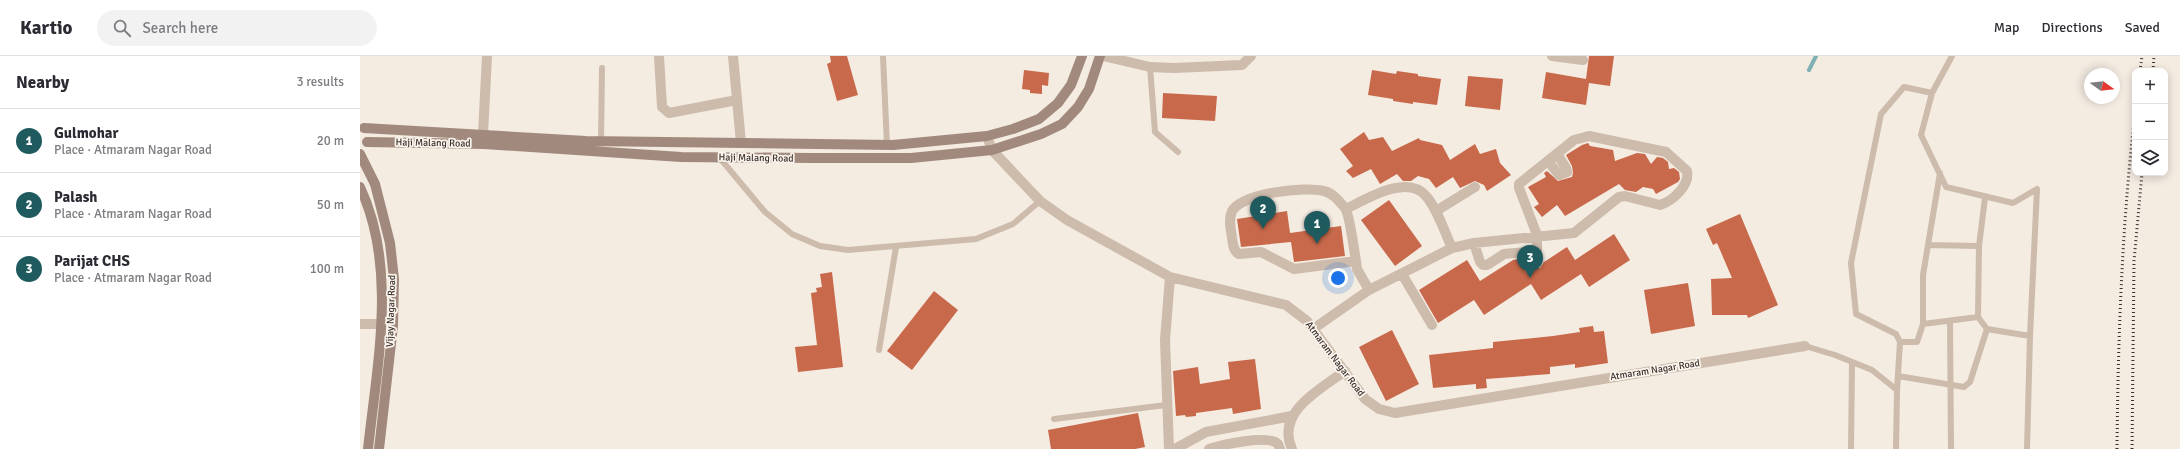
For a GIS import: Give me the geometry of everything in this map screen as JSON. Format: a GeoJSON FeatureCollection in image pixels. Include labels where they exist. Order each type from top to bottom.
{"type":"FeatureCollection","features":[{"type":"Feature","properties":{"kind":"main road","name":"Haji Malang Road"},"geometry":{"type":"LineString","coordinates":[[367,142],[585,146],[601,141],[887,145],[987,136],[1012,129],[1039,118],[1058,104],[1071,85],[1082,56]]}},
{"type":"Feature","properties":{"kind":"main road","name":"Haji Malang Road"},"geometry":{"type":"LineString","coordinates":[[362,126],[483,134],[585,146],[719,157],[911,158],[992,150],[1041,134],[1062,124],[1078,107],[1089,89],[1100,56]]}},
{"type":"Feature","properties":{"kind":"main road"},"geometry":{"type":"LineString","coordinates":[[360,153],[367,142],[362,126]]}},
{"type":"Feature","properties":{"kind":"main road","name":"Vijay Nagar Road"},"geometry":{"type":"LineString","coordinates":[[360,153],[375,184],[390,243],[394,279],[393,326],[379,449]]}},
{"type":"Feature","properties":{"kind":"main road","name":"Vijay Nagar Road"},"geometry":{"type":"LineString","coordinates":[[360,187],[377,247],[382,287],[368,449]]}},
{"type":"Feature","properties":{"kind":"street"},"geometry":{"type":"LineString","coordinates":[[483,134],[487,56]]}},
{"type":"Feature","properties":{"kind":"street"},"geometry":{"type":"LineString","coordinates":[[659,56],[662,107],[669,113],[737,100]]}},
{"type":"Feature","properties":{"kind":"street"},"geometry":{"type":"LineString","coordinates":[[733,56],[741,143]]}},
{"type":"Feature","properties":{"kind":"street"},"geometry":{"type":"LineString","coordinates":[[1103,56],[1150,67],[1174,68],[1242,65],[1251,56]]}},
{"type":"Feature","properties":{"kind":"street"},"geometry":{"type":"LineString","coordinates":[[1552,56],[1583,60]]}},
{"type":"Feature","properties":{"kind":"street","name":"Atmaram Nagar Road"},"geometry":{"type":"LineString","coordinates":[[987,136],[992,150],[1040,201],[1067,220],[1170,277],[1286,306],[1307,321],[1365,399],[1379,409],[1395,413],[1805,346]]}},
{"type":"Feature","properties":{"kind":"street"},"geometry":{"type":"LineString","coordinates":[[1313,329],[1369,290],[1452,248],[1474,243],[1537,235],[1574,233],[1619,197],[1630,197],[1660,205],[1664,204],[1684,186],[1688,179],[1687,171],[1666,152],[1589,136],[1574,140],[1519,184],[1519,188],[1537,235],[1537,262]]}},
{"type":"Feature","properties":{"kind":"street"},"geometry":{"type":"LineString","coordinates":[[886,158],[887,145]]}},
{"type":"Feature","properties":{"kind":"street"},"geometry":{"type":"LineString","coordinates":[[1548,161],[1559,175],[1567,172],[1557,154]]}},
{"type":"Feature","properties":{"kind":"street"},"geometry":{"type":"LineString","coordinates":[[1436,211],[1475,187]]}},
{"type":"Feature","properties":{"kind":"street"},"geometry":{"type":"LineString","coordinates":[[1346,210],[1385,191],[1404,188],[1414,189],[1425,194],[1436,211],[1452,248]]}},
{"type":"Feature","properties":{"kind":"street"},"geometry":{"type":"LineString","coordinates":[[1356,262],[1294,269],[1268,254],[1261,252],[1239,254],[1234,248],[1230,217],[1235,207],[1247,200],[1297,189],[1316,190],[1333,195],[1346,210],[1356,262],[1357,269],[1369,290]]}},
{"type":"Feature","properties":{"kind":"street"},"geometry":{"type":"LineString","coordinates":[[1474,243],[1480,262],[1484,266],[1504,254],[1537,251]]}},
{"type":"Feature","properties":{"kind":"street"},"geometry":{"type":"LineString","coordinates":[[1402,274],[1432,325]]}},
{"type":"Feature","properties":{"kind":"street"},"geometry":{"type":"LineString","coordinates":[[1169,449],[1166,405],[1165,340],[1170,277]]}},
{"type":"Feature","properties":{"kind":"street"},"geometry":{"type":"LineString","coordinates":[[360,324],[380,324]]}},
{"type":"Feature","properties":{"kind":"street"},"geometry":{"type":"LineString","coordinates":[[1292,449],[1289,443],[1288,428],[1292,416],[1304,401],[1345,371]]}},
{"type":"Feature","properties":{"kind":"street"},"geometry":{"type":"LineString","coordinates":[[1175,449],[1206,432],[1292,416]]}},
{"type":"Feature","properties":{"kind":"street"},"geometry":{"type":"LineString","coordinates":[[1226,428],[1228,444]]}},
{"type":"Feature","properties":{"kind":"street"},"geometry":{"type":"LineString","coordinates":[[1209,449],[1228,444],[1270,440],[1278,444],[1280,449]]}},
{"type":"Feature","properties":{"kind":"lane"},"geometry":{"type":"LineString","coordinates":[[883,56],[887,145]]}},
{"type":"Feature","properties":{"kind":"lane"},"geometry":{"type":"LineString","coordinates":[[1952,56],[1932,93],[1921,135],[1946,187],[1985,198],[2014,203],[2037,189],[2030,336],[2027,449]]}},
{"type":"Feature","properties":{"kind":"lane"},"geometry":{"type":"LineString","coordinates":[[1150,67],[1155,132],[1178,152]]}},
{"type":"Feature","properties":{"kind":"lane"},"geometry":{"type":"LineString","coordinates":[[601,141],[602,68]]}},
{"type":"Feature","properties":{"kind":"lane"},"geometry":{"type":"LineString","coordinates":[[1896,449],[1897,390],[1900,342],[1896,334],[1856,314],[1851,263],[1881,114],[1904,87],[1932,93]]}},
{"type":"Feature","properties":{"kind":"lane"},"geometry":{"type":"LineString","coordinates":[[719,157],[765,212],[792,234],[820,246],[848,250],[976,239],[1013,224],[1040,201]]}},
{"type":"Feature","properties":{"kind":"lane"},"geometry":{"type":"LineString","coordinates":[[1900,342],[1917,342],[1923,324],[1922,275],[1940,173]]}},
{"type":"Feature","properties":{"kind":"lane"},"geometry":{"type":"LineString","coordinates":[[1985,198],[1978,246],[1978,317],[1987,329],[2030,336]]}},
{"type":"Feature","properties":{"kind":"lane"},"geometry":{"type":"LineString","coordinates":[[1928,245],[1978,246]]}},
{"type":"Feature","properties":{"kind":"lane"},"geometry":{"type":"LineString","coordinates":[[879,350],[896,247]]}},
{"type":"Feature","properties":{"kind":"lane"},"geometry":{"type":"LineString","coordinates":[[1923,324],[1978,317]]}},
{"type":"Feature","properties":{"kind":"lane"},"geometry":{"type":"LineString","coordinates":[[1950,320],[1949,384],[1951,449]]}},
{"type":"Feature","properties":{"kind":"lane"},"geometry":{"type":"LineString","coordinates":[[1898,376],[1964,387],[1970,382],[1987,329]]}},
{"type":"Feature","properties":{"kind":"lane"},"geometry":{"type":"LineString","coordinates":[[1805,346],[1835,355],[1872,370],[1897,390]]}},
{"type":"Feature","properties":{"kind":"lane"},"geometry":{"type":"LineString","coordinates":[[1851,449],[1852,363]]}},
{"type":"Feature","properties":{"kind":"lane"},"geometry":{"type":"LineString","coordinates":[[1054,419],[1166,405]]}},
{"type":"Feature","properties":{"kind":"building"},"geometry":{"type":"Polygon","coordinates":[[[830,56],[847,56],[858,95],[837,101],[827,64],[831,62],[830,56]]]}},
{"type":"Feature","properties":{"kind":"building"},"geometry":{"type":"Polygon","coordinates":[[[1589,56],[1614,56],[1610,86],[1589,83],[1586,105],[1542,98],[1546,72],[1586,79],[1589,56]]]}},
{"type":"Feature","properties":{"kind":"building"},"geometry":{"type":"Polygon","coordinates":[[[1024,70],[1049,73],[1048,86],[1042,85],[1042,94],[1030,93],[1030,90],[1022,89],[1024,70]]]}},
{"type":"Feature","properties":{"kind":"building"},"geometry":{"type":"Polygon","coordinates":[[[1372,70],[1396,74],[1397,71],[1441,79],[1437,105],[1413,102],[1413,104],[1368,95],[1372,70]]]}},
{"type":"Feature","properties":{"kind":"building"},"geometry":{"type":"Polygon","coordinates":[[[1468,76],[1503,79],[1500,110],[1465,106],[1468,76]]]}},
{"type":"Feature","properties":{"kind":"building"},"geometry":{"type":"Polygon","coordinates":[[[1163,93],[1217,96],[1215,121],[1162,118],[1163,93]]]}},
{"type":"Feature","properties":{"kind":"building"},"geometry":{"type":"Polygon","coordinates":[[[1364,132],[1369,140],[1383,137],[1392,151],[1419,138],[1420,140],[1442,145],[1450,160],[1475,144],[1480,154],[1496,149],[1500,163],[1511,175],[1487,191],[1484,185],[1475,181],[1460,188],[1453,177],[1436,188],[1429,179],[1418,176],[1411,181],[1403,181],[1397,174],[1380,184],[1371,169],[1353,178],[1346,171],[1353,166],[1340,149],[1364,132]]]}},
{"type":"Feature","properties":{"kind":"building"},"geometry":{"type":"Polygon","coordinates":[[[1588,143],[1590,146],[1613,150],[1615,161],[1637,153],[1645,154],[1651,164],[1657,157],[1663,158],[1668,162],[1669,169],[1674,168],[1679,172],[1680,179],[1678,182],[1656,194],[1653,189],[1643,187],[1636,192],[1625,190],[1619,184],[1565,216],[1557,205],[1542,217],[1534,207],[1539,204],[1528,187],[1546,177],[1544,173],[1547,171],[1558,181],[1572,177],[1572,166],[1566,155],[1588,143]]]}},
{"type":"Feature","properties":{"kind":"building"},"geometry":{"type":"Polygon","coordinates":[[[1389,200],[1422,246],[1395,266],[1361,220],[1389,200]]]}},
{"type":"Feature","properties":{"kind":"building"},"geometry":{"type":"Polygon","coordinates":[[[1287,211],[1290,233],[1341,226],[1345,256],[1294,262],[1291,242],[1241,247],[1237,219],[1287,211]]]}},
{"type":"Feature","properties":{"kind":"building"},"geometry":{"type":"Polygon","coordinates":[[[1740,214],[1778,305],[1748,318],[1747,315],[1712,315],[1711,279],[1732,278],[1717,243],[1713,245],[1706,229],[1740,214]]]}},
{"type":"Feature","properties":{"kind":"building"},"geometry":{"type":"Polygon","coordinates":[[[1614,234],[1630,260],[1589,287],[1581,274],[1541,300],[1531,284],[1484,315],[1474,300],[1438,323],[1419,290],[1467,260],[1480,281],[1513,260],[1518,259],[1527,273],[1534,268],[1540,268],[1544,262],[1567,247],[1575,260],[1614,234]]]}},
{"type":"Feature","properties":{"kind":"building"},"geometry":{"type":"Polygon","coordinates":[[[832,272],[843,367],[798,372],[795,347],[817,345],[811,293],[817,292],[816,288],[822,287],[820,274],[832,272]]]}},
{"type":"Feature","properties":{"kind":"building"},"geometry":{"type":"Polygon","coordinates":[[[1688,283],[1695,326],[1651,334],[1644,290],[1688,283]]]}},
{"type":"Feature","properties":{"kind":"building"},"geometry":{"type":"Polygon","coordinates":[[[934,291],[958,310],[912,370],[887,351],[934,291]]]}},
{"type":"Feature","properties":{"kind":"building"},"geometry":{"type":"Polygon","coordinates":[[[1593,326],[1594,332],[1604,331],[1608,363],[1575,368],[1575,364],[1550,367],[1550,374],[1486,379],[1487,388],[1476,389],[1476,384],[1433,388],[1429,355],[1493,348],[1493,342],[1580,332],[1579,328],[1593,326]]]}},
{"type":"Feature","properties":{"kind":"building"},"geometry":{"type":"Polygon","coordinates":[[[1392,330],[1419,384],[1386,401],[1359,347],[1392,330]]]}},
{"type":"Feature","properties":{"kind":"building"},"geometry":{"type":"Polygon","coordinates":[[[1255,359],[1261,409],[1233,414],[1232,408],[1196,413],[1196,416],[1176,416],[1173,371],[1198,367],[1200,384],[1230,379],[1228,362],[1255,359]]]}},
{"type":"Feature","properties":{"kind":"building"},"geometry":{"type":"Polygon","coordinates":[[[1138,413],[1145,447],[1135,449],[1051,449],[1048,430],[1138,413]]]}},
{"type":"Feature","properties":{"kind":"waterway"},"geometry":{"type":"LineString","coordinates":[[1809,70],[1816,56]]}},
{"type":"Feature","properties":{"kind":"railway"},"geometry":{"type":"LineString","coordinates":[[2140,68],[2142,56]]}},
{"type":"Feature","properties":{"kind":"railway"},"geometry":{"type":"LineString","coordinates":[[2153,68],[2154,56]]}},
{"type":"Feature","properties":{"kind":"railway"},"geometry":{"type":"LineString","coordinates":[[2117,449],[2118,365],[2124,239],[2132,140]]}},
{"type":"Feature","properties":{"kind":"railway"},"geometry":{"type":"LineString","coordinates":[[2132,449],[2134,261],[2142,176]]}},
{"type":"Feature","properties":{"kind":"place","name":"Palash"},"geometry":{"type":"Point","coordinates":[1263,229]}},
{"type":"Feature","properties":{"kind":"place","name":"Gulmohar"},"geometry":{"type":"Point","coordinates":[1317,244]}},
{"type":"Feature","properties":{"kind":"place","name":"Parijat CHS"},"geometry":{"type":"Point","coordinates":[1530,278]}}]}
